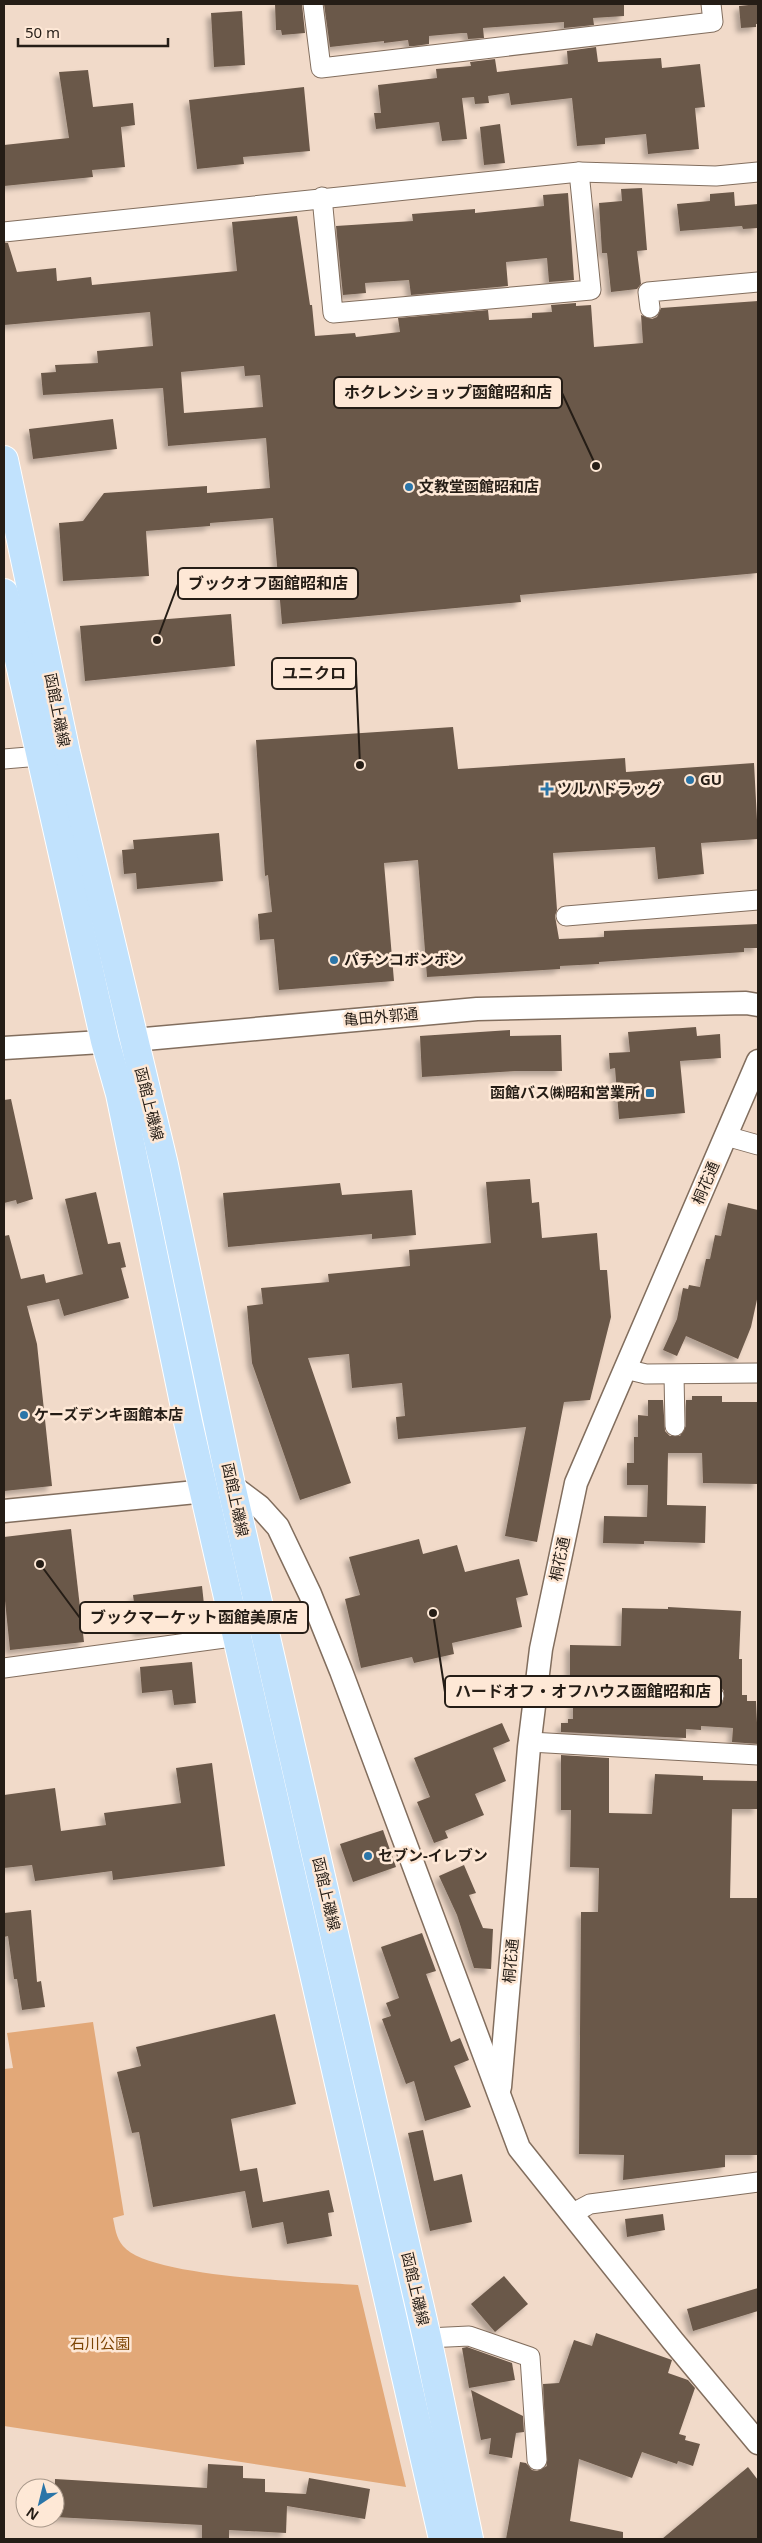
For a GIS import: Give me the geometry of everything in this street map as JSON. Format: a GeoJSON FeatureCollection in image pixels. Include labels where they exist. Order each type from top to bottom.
{"type":"FeatureCollection","features":[{"type":"Feature","properties":{"kind":"main road","name":"函館上磯線"},"geometry":{"type":"LineString","coordinates":[[4,460],[66,752],[166,1175],[219,1488],[238,1636],[443,2539]]}},
{"type":"Feature","properties":{"kind":"main road","name":"函館上磯線"},"geometry":{"type":"LineString","coordinates":[[4,593],[39,757],[105,1041],[120,1094],[188,1422],[219,1488],[426,2338],[469,2539]]}},
{"type":"Feature","properties":{"kind":"street"},"geometry":{"type":"LineString","coordinates":[[313,4],[321,68],[713,22],[711,4]]}},
{"type":"Feature","properties":{"kind":"street"},"geometry":{"type":"LineString","coordinates":[[322,197],[333,313],[591,290],[579,172]]}},
{"type":"Feature","properties":{"kind":"street"},"geometry":{"type":"LineString","coordinates":[[4,232],[322,197],[579,172],[716,176],[758,172]]}},
{"type":"Feature","properties":{"kind":"street"},"geometry":{"type":"LineString","coordinates":[[650,308],[648,292],[758,282]]}},
{"type":"Feature","properties":{"kind":"street"},"geometry":{"type":"LineString","coordinates":[[4,759],[39,757],[66,752]]}},
{"type":"Feature","properties":{"kind":"street"},"geometry":{"type":"LineString","coordinates":[[566,916],[758,900]]}},
{"type":"Feature","properties":{"kind":"street","name":"亀田外郭通"},"geometry":{"type":"LineString","coordinates":[[4,1048],[134,1040],[477,1009],[746,1003],[758,1005]]}},
{"type":"Feature","properties":{"kind":"street","name":"桐花通"},"geometry":{"type":"LineString","coordinates":[[500,2092],[530,1742],[541,1649],[576,1483],[758,1061]]}},
{"type":"Feature","properties":{"kind":"street"},"geometry":{"type":"LineString","coordinates":[[726,1136],[758,1145]]}},
{"type":"Feature","properties":{"kind":"street"},"geometry":{"type":"LineString","coordinates":[[625,1369],[646,1374],[758,1373]]}},
{"type":"Feature","properties":{"kind":"street"},"geometry":{"type":"LineString","coordinates":[[674,1374],[675,1426]]}},
{"type":"Feature","properties":{"kind":"street"},"geometry":{"type":"LineString","coordinates":[[4,1511],[219,1488],[259,1506],[278,1527],[310,1594],[341,1671],[500,2092],[519,2148],[573,2213],[673,2341],[758,2443]]}},
{"type":"Feature","properties":{"kind":"street"},"geometry":{"type":"LineString","coordinates":[[4,1668],[238,1636]]}},
{"type":"Feature","properties":{"kind":"street"},"geometry":{"type":"LineString","coordinates":[[537,1690],[714,1696]]}},
{"type":"Feature","properties":{"kind":"street"},"geometry":{"type":"LineString","coordinates":[[530,1742],[758,1755]]}},
{"type":"Feature","properties":{"kind":"street"},"geometry":{"type":"LineString","coordinates":[[573,2213],[590,2204],[758,2182]]}},
{"type":"Feature","properties":{"kind":"street"},"geometry":{"type":"LineString","coordinates":[[426,2338],[469,2336],[530,2357],[537,2460]]}},
{"type":"Feature","properties":{"kind":"green space","name":"石川公園"},"geometry":{"type":"Polygon","coordinates":[[[93,2022],[124,2215],[113,2218],[116,2232],[123,2246],[139,2257],[197,2272],[271,2280],[358,2285],[406,2487],[4,2426],[4,2069],[13,2068],[7,2033],[93,2022]]]}},
{"type":"Feature","properties":{"kind":"building"},"geometry":{"type":"Polygon","coordinates":[[[275,4],[302,4],[305,33],[282,35],[281,30],[276,30],[275,4]]]}},
{"type":"Feature","properties":{"kind":"building"},"geometry":{"type":"Polygon","coordinates":[[[324,4],[624,4],[624,16],[593,18],[594,25],[564,28],[564,22],[483,28],[484,38],[468,39],[467,33],[429,36],[429,44],[414,46],[409,46],[408,40],[330,47],[324,4]]]}},
{"type":"Feature","properties":{"kind":"building"},"geometry":{"type":"Polygon","coordinates":[[[758,4],[758,24],[756,24],[756,27],[741,28],[739,6],[758,4]]]}},
{"type":"Feature","properties":{"kind":"building"},"geometry":{"type":"Polygon","coordinates":[[[242,11],[245,65],[214,67],[211,13],[242,11]]]}},
{"type":"Feature","properties":{"kind":"building"},"geometry":{"type":"Polygon","coordinates":[[[596,47],[598,62],[661,58],[662,68],[700,64],[705,107],[695,108],[699,149],[648,154],[646,134],[605,138],[605,144],[577,146],[572,98],[511,105],[509,93],[488,96],[489,103],[475,104],[474,97],[462,98],[467,139],[442,141],[439,122],[376,129],[374,113],[381,113],[378,85],[437,78],[436,69],[471,66],[470,62],[495,59],[497,72],[568,64],[567,51],[596,47]]]}},
{"type":"Feature","properties":{"kind":"building"},"geometry":{"type":"Polygon","coordinates":[[[88,70],[93,107],[133,103],[135,125],[121,127],[125,167],[92,170],[93,177],[4,186],[4,145],[69,138],[59,72],[88,70]]]}},
{"type":"Feature","properties":{"kind":"building"},"geometry":{"type":"Polygon","coordinates":[[[304,87],[310,151],[243,157],[244,164],[197,169],[189,100],[304,87]]]}},
{"type":"Feature","properties":{"kind":"building"},"geometry":{"type":"Polygon","coordinates":[[[500,124],[505,163],[484,165],[480,127],[500,124]]]}},
{"type":"Feature","properties":{"kind":"building"},"geometry":{"type":"Polygon","coordinates":[[[642,188],[647,250],[637,251],[641,284],[637,289],[611,292],[607,253],[602,253],[599,203],[622,201],[621,189],[642,188]]]}},
{"type":"Feature","properties":{"kind":"building"},"geometry":{"type":"Polygon","coordinates":[[[734,192],[735,206],[758,204],[758,228],[743,229],[742,226],[680,231],[677,204],[710,201],[710,194],[734,192]]]}},
{"type":"Feature","properties":{"kind":"building"},"geometry":{"type":"Polygon","coordinates":[[[568,193],[574,280],[549,282],[547,258],[506,262],[508,286],[411,295],[409,280],[365,283],[366,293],[343,295],[336,226],[413,221],[412,214],[475,209],[475,213],[544,206],[543,195],[568,193]]]}},
{"type":"Feature","properties":{"kind":"building"},"geometry":{"type":"Polygon","coordinates":[[[297,216],[310,305],[312,305],[315,336],[355,333],[356,337],[400,332],[398,318],[488,310],[489,320],[532,318],[532,313],[552,312],[551,305],[576,303],[576,306],[591,305],[594,347],[643,343],[641,315],[652,319],[657,317],[661,308],[758,301],[758,573],[520,595],[521,602],[282,624],[273,518],[210,523],[210,526],[146,531],[149,576],[63,581],[59,523],[83,521],[104,493],[207,486],[207,493],[270,488],[266,438],[168,446],[163,388],[43,395],[41,373],[56,372],[55,365],[98,363],[97,351],[153,346],[150,312],[4,325],[4,243],[8,243],[17,272],[56,268],[57,281],[91,277],[92,285],[237,271],[232,222],[297,216]],[[244,366],[181,372],[184,413],[263,407],[260,375],[245,376],[244,366]]]}},
{"type":"Feature","properties":{"kind":"building"},"geometry":{"type":"Polygon","coordinates":[[[113,419],[117,449],[33,459],[29,429],[113,419]]]}},
{"type":"Feature","properties":{"kind":"building"},"geometry":{"type":"Polygon","coordinates":[[[231,614],[235,666],[85,681],[80,626],[231,614]]]}},
{"type":"Feature","properties":{"kind":"building"},"geometry":{"type":"Polygon","coordinates":[[[453,727],[458,769],[625,758],[626,772],[754,763],[758,839],[701,843],[704,874],[658,879],[655,847],[553,853],[557,910],[555,916],[559,939],[604,937],[604,931],[758,924],[758,948],[744,948],[744,952],[560,966],[560,969],[427,977],[418,860],[384,863],[394,981],[279,990],[274,939],[260,940],[258,914],[272,912],[268,875],[265,876],[256,740],[453,727]]]}},
{"type":"Feature","properties":{"kind":"building"},"geometry":{"type":"Polygon","coordinates":[[[219,833],[223,881],[137,889],[136,873],[124,874],[122,850],[134,849],[133,840],[219,833]]]}},
{"type":"Feature","properties":{"kind":"building"},"geometry":{"type":"Polygon","coordinates":[[[696,1027],[697,1036],[720,1034],[721,1058],[680,1061],[685,1113],[619,1119],[615,1068],[610,1069],[609,1053],[630,1052],[628,1032],[696,1027]]]}},
{"type":"Feature","properties":{"kind":"building"},"geometry":{"type":"Polygon","coordinates":[[[510,1030],[510,1036],[561,1035],[562,1071],[516,1071],[422,1077],[420,1036],[510,1030]]]}},
{"type":"Feature","properties":{"kind":"building"},"geometry":{"type":"Polygon","coordinates":[[[11,1099],[33,1199],[17,1204],[16,1200],[4,1203],[4,1100],[11,1099]]]}},
{"type":"Feature","properties":{"kind":"building"},"geometry":{"type":"Polygon","coordinates":[[[530,1179],[532,1203],[539,1202],[542,1238],[597,1233],[600,1270],[607,1270],[611,1317],[590,1400],[564,1402],[537,1542],[505,1536],[526,1427],[398,1439],[396,1417],[405,1416],[402,1383],[352,1388],[349,1354],[308,1358],[351,1483],[300,1500],[252,1363],[247,1306],[263,1304],[261,1288],[329,1282],[328,1274],[410,1266],[409,1250],[491,1243],[486,1182],[530,1179]]]}},
{"type":"Feature","properties":{"kind":"building"},"geometry":{"type":"Polygon","coordinates":[[[340,1183],[342,1195],[412,1190],[416,1235],[372,1239],[372,1234],[228,1247],[223,1193],[340,1183]]]}},
{"type":"Feature","properties":{"kind":"building"},"geometry":{"type":"Polygon","coordinates":[[[96,1192],[108,1244],[120,1242],[126,1267],[121,1268],[129,1298],[64,1316],[59,1299],[27,1306],[37,1344],[52,1486],[4,1491],[4,1236],[9,1235],[21,1279],[44,1274],[46,1283],[83,1274],[65,1199],[96,1192]]]}},
{"type":"Feature","properties":{"kind":"building"},"geometry":{"type":"Polygon","coordinates":[[[728,1203],[758,1210],[758,1295],[751,1327],[738,1359],[686,1336],[677,1356],[663,1350],[677,1319],[683,1288],[688,1289],[689,1285],[700,1287],[706,1259],[710,1259],[715,1235],[721,1236],[728,1203]]]}},
{"type":"Feature","properties":{"kind":"building"},"geometry":{"type":"Polygon","coordinates":[[[692,1396],[722,1396],[722,1402],[758,1402],[758,1484],[703,1483],[702,1453],[668,1453],[667,1505],[706,1506],[705,1543],[644,1541],[644,1544],[603,1543],[604,1516],[647,1517],[648,1485],[627,1485],[627,1463],[634,1463],[634,1437],[638,1437],[638,1415],[648,1416],[648,1400],[663,1400],[665,1431],[670,1436],[680,1436],[686,1426],[686,1400],[692,1400],[692,1396]]]}},
{"type":"Feature","properties":{"kind":"building"},"geometry":{"type":"Polygon","coordinates":[[[71,1529],[84,1642],[10,1650],[4,1591],[4,1537],[71,1529]]]}},
{"type":"Feature","properties":{"kind":"building"},"geometry":{"type":"Polygon","coordinates":[[[419,1539],[423,1554],[457,1545],[465,1572],[519,1559],[528,1595],[516,1598],[522,1627],[452,1643],[454,1654],[414,1663],[412,1657],[361,1668],[345,1599],[360,1595],[349,1557],[419,1539]]]}},
{"type":"Feature","properties":{"kind":"building"},"geometry":{"type":"Polygon","coordinates":[[[202,1586],[206,1623],[138,1632],[133,1595],[202,1586]]]}},
{"type":"Feature","properties":{"kind":"building"},"geometry":{"type":"Polygon","coordinates":[[[668,1607],[741,1611],[739,1659],[742,1659],[742,1695],[747,1695],[747,1701],[756,1701],[758,1744],[732,1742],[733,1728],[701,1726],[701,1730],[686,1729],[686,1738],[561,1732],[561,1723],[568,1723],[568,1719],[573,1719],[573,1702],[663,1708],[663,1706],[714,1707],[723,1702],[724,1691],[720,1686],[663,1683],[664,1676],[624,1675],[621,1676],[621,1682],[570,1680],[570,1645],[621,1646],[622,1608],[668,1609],[668,1607]]]}},
{"type":"Feature","properties":{"kind":"building"},"geometry":{"type":"Polygon","coordinates":[[[192,1662],[196,1703],[174,1705],[172,1690],[142,1693],[140,1667],[192,1662]]]}},
{"type":"Feature","properties":{"kind":"building"},"geometry":{"type":"Polygon","coordinates":[[[502,1723],[510,1741],[493,1748],[506,1781],[475,1794],[484,1815],[445,1831],[448,1838],[434,1843],[417,1802],[430,1797],[414,1758],[502,1723]]]}},
{"type":"Feature","properties":{"kind":"building"},"geometry":{"type":"Polygon","coordinates":[[[561,1755],[609,1758],[609,1813],[652,1814],[655,1774],[703,1776],[703,1780],[758,1781],[758,1809],[732,1809],[730,1898],[758,1898],[758,2155],[725,2155],[725,2167],[623,2180],[624,2155],[579,2154],[581,1912],[598,1912],[599,1868],[570,1867],[571,1810],[561,1810],[561,1755]]]}},
{"type":"Feature","properties":{"kind":"building"},"geometry":{"type":"Polygon","coordinates":[[[212,1763],[225,1866],[113,1880],[112,1871],[35,1881],[32,1865],[4,1868],[4,1795],[55,1788],[61,1831],[106,1825],[104,1813],[181,1803],[176,1768],[212,1763]]]}},
{"type":"Feature","properties":{"kind":"building","name":"セブン-イレブン"},"geometry":{"type":"Polygon","coordinates":[[[383,1830],[396,1867],[353,1882],[340,1844],[383,1830]]]}},
{"type":"Feature","properties":{"kind":"building"},"geometry":{"type":"Polygon","coordinates":[[[464,1865],[476,1893],[469,1895],[483,1928],[493,1929],[491,1969],[474,1968],[457,1915],[439,1876],[464,1865]]]}},
{"type":"Feature","properties":{"kind":"building"},"geometry":{"type":"Polygon","coordinates":[[[31,1910],[37,1982],[41,1981],[45,2007],[22,2010],[17,1979],[14,1979],[8,1936],[4,1937],[4,1913],[31,1910]]]}},
{"type":"Feature","properties":{"kind":"building"},"geometry":{"type":"Polygon","coordinates":[[[422,1933],[436,1971],[426,1974],[451,2042],[460,2038],[469,2060],[454,2066],[471,2107],[425,2121],[414,2081],[406,2084],[382,2019],[391,2016],[386,2003],[399,1998],[381,1947],[422,1933]]]}},
{"type":"Feature","properties":{"kind":"building"},"geometry":{"type":"Polygon","coordinates":[[[275,2014],[296,2104],[231,2119],[240,2171],[257,2168],[263,2202],[329,2190],[334,2212],[328,2213],[332,2236],[287,2244],[283,2222],[252,2228],[245,2191],[153,2207],[139,2132],[132,2133],[117,2072],[141,2066],[136,2047],[275,2014]]]}},
{"type":"Feature","properties":{"kind":"building"},"geometry":{"type":"Polygon","coordinates":[[[423,2130],[434,2181],[462,2174],[472,2222],[430,2231],[408,2133],[423,2130]]]}},
{"type":"Feature","properties":{"kind":"building"},"geometry":{"type":"Polygon","coordinates":[[[663,2214],[665,2230],[627,2237],[625,2219],[663,2214]]]}},
{"type":"Feature","properties":{"kind":"building"},"geometry":{"type":"Polygon","coordinates":[[[504,2276],[528,2304],[495,2332],[471,2304],[504,2276]]]}},
{"type":"Feature","properties":{"kind":"building"},"geometry":{"type":"Polygon","coordinates":[[[758,2288],[758,2311],[693,2331],[687,2309],[758,2288]]]}},
{"type":"Feature","properties":{"kind":"building"},"geometry":{"type":"Polygon","coordinates":[[[596,2333],[672,2360],[668,2373],[688,2380],[695,2388],[679,2434],[686,2436],[685,2440],[700,2444],[693,2466],[678,2461],[677,2464],[642,2452],[632,2478],[579,2459],[570,2521],[623,2532],[623,2539],[506,2539],[520,2462],[526,2463],[532,2470],[537,2471],[547,2466],[543,2384],[559,2383],[574,2340],[592,2346],[596,2333]]]}},
{"type":"Feature","properties":{"kind":"building"},"geometry":{"type":"Polygon","coordinates":[[[467,2347],[512,2363],[515,2380],[469,2388],[462,2348],[467,2347]]]}},
{"type":"Feature","properties":{"kind":"building"},"geometry":{"type":"Polygon","coordinates":[[[471,2390],[523,2416],[524,2432],[516,2433],[512,2458],[489,2454],[491,2438],[481,2440],[471,2390]]]}},
{"type":"Feature","properties":{"kind":"building"},"geometry":{"type":"Polygon","coordinates":[[[208,2464],[243,2466],[243,2478],[265,2479],[265,2492],[306,2494],[309,2478],[370,2489],[365,2519],[287,2506],[286,2533],[229,2530],[229,2539],[202,2539],[202,2525],[65,2518],[65,2480],[207,2488],[208,2464]]]}},
{"type":"Feature","properties":{"kind":"building"},"geometry":{"type":"Polygon","coordinates":[[[748,2467],[758,2480],[758,2539],[662,2539],[748,2467]]]}},
{"type":"Feature","properties":{"kind":"place","name":"ホクレンショップ函館昭和店"},"geometry":{"type":"Point","coordinates":[596,466]}},
{"type":"Feature","properties":{"kind":"place","name":"文教堂函館昭和店"},"geometry":{"type":"Point","coordinates":[409,487]}},
{"type":"Feature","properties":{"kind":"place","name":"ブックオフ函館昭和店"},"geometry":{"type":"Point","coordinates":[157,640]}},
{"type":"Feature","properties":{"kind":"place","name":"ユニクロ"},"geometry":{"type":"Point","coordinates":[360,765]}},
{"type":"Feature","properties":{"kind":"place","name":"GU"},"geometry":{"type":"Point","coordinates":[690,780]}},
{"type":"Feature","properties":{"kind":"place","name":"ツルハドラッグ"},"geometry":{"type":"Point","coordinates":[547,789]}},
{"type":"Feature","properties":{"kind":"place","name":"パチンコボンボン"},"geometry":{"type":"Point","coordinates":[334,960]}},
{"type":"Feature","properties":{"kind":"place","name":"函館バス㈱昭和営業所"},"geometry":{"type":"Point","coordinates":[650,1093]}},
{"type":"Feature","properties":{"kind":"place","name":"ケーズデンキ函館本店"},"geometry":{"type":"Point","coordinates":[24,1415]}},
{"type":"Feature","properties":{"kind":"place","name":"ブックマーケット函館美原店"},"geometry":{"type":"Point","coordinates":[40,1564]}},
{"type":"Feature","properties":{"kind":"place","name":"ハードオフ・オフハウス函館昭和店"},"geometry":{"type":"Point","coordinates":[433,1613]}},
{"type":"Feature","properties":{"kind":"place","name":"セブン-イレブン"},"geometry":{"type":"Point","coordinates":[368,1856]}}]}
